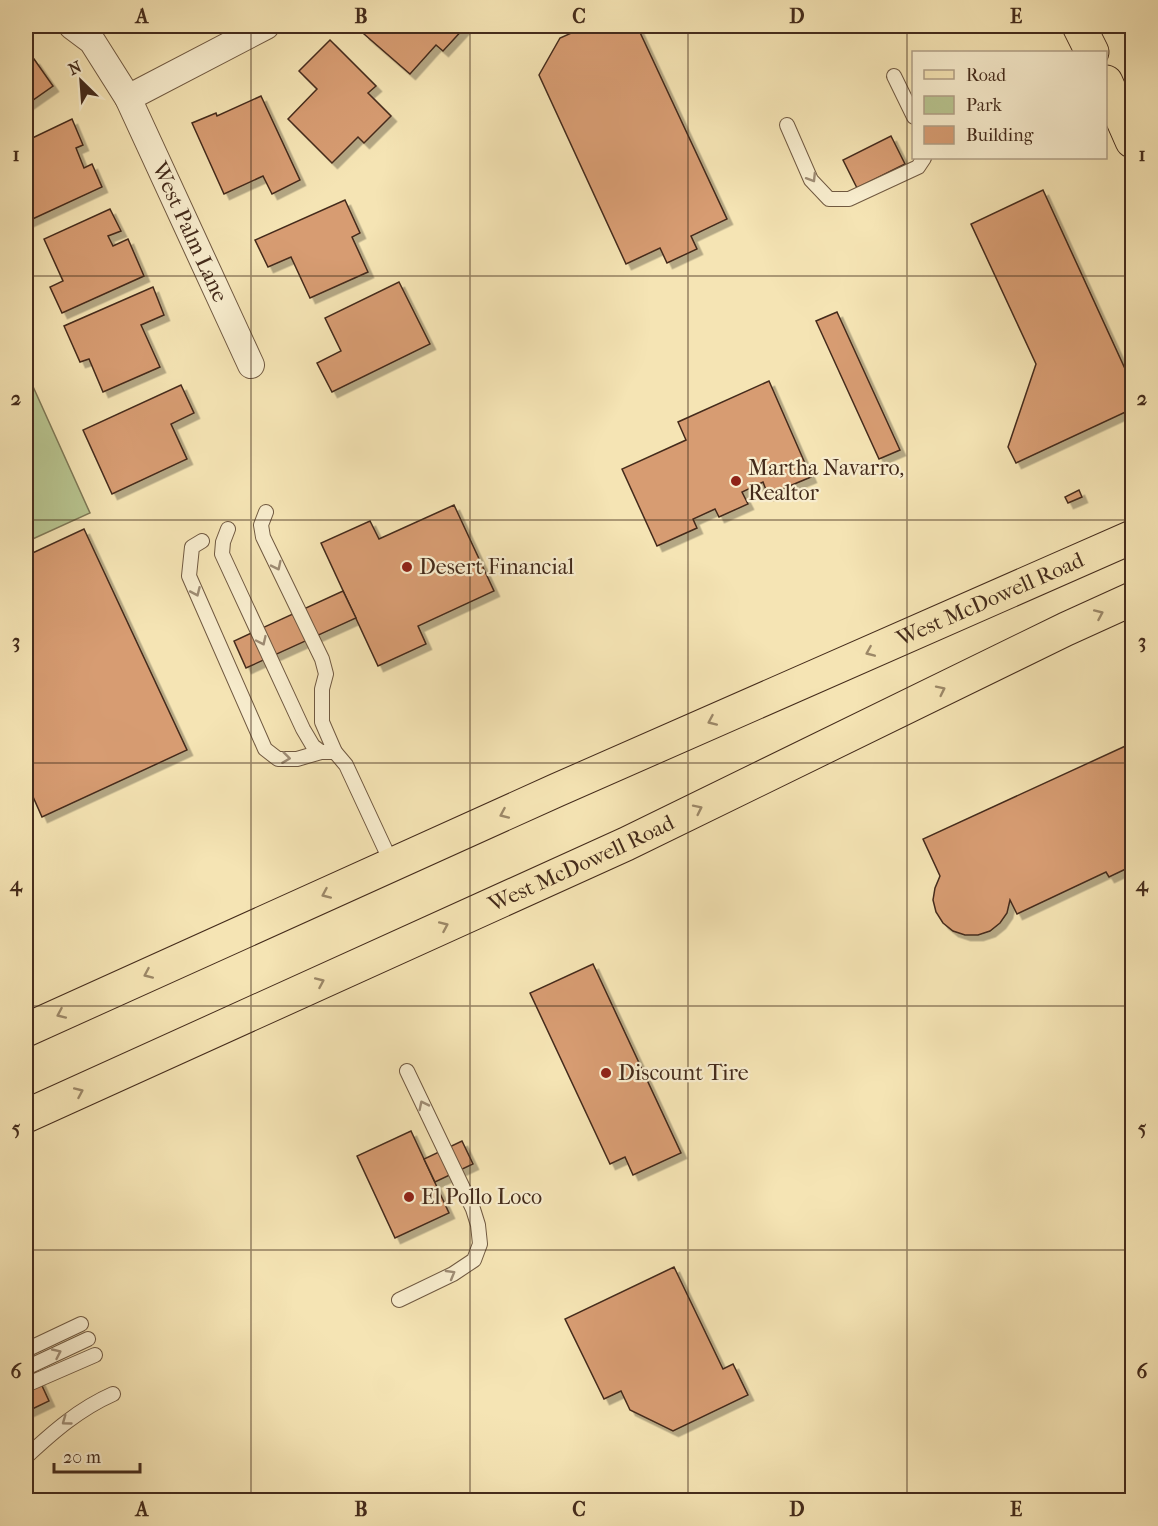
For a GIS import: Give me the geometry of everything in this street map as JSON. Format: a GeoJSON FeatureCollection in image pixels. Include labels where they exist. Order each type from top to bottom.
{"type":"FeatureCollection","features":[{"type":"Feature","properties":{"kind":"main road"},"geometry":{"type":"LineString","coordinates":[[1079,26],[1092,51]]}},
{"type":"Feature","properties":{"kind":"main road"},"geometry":{"type":"LineString","coordinates":[[1107,84],[1132,141]]}},
{"type":"Feature","properties":{"kind":"main road","name":"West McDowell Road"},"geometry":{"type":"LineString","coordinates":[[26,1030],[765,697],[1132,537]]}},
{"type":"Feature","properties":{"kind":"main road","name":"West McDowell Road"},"geometry":{"type":"LineString","coordinates":[[26,1116],[626,843],[1066,628],[1132,599]]}},
{"type":"Feature","properties":{"kind":"street","name":"West Palm Lane"},"geometry":{"type":"LineString","coordinates":[[72,26],[92,42],[128,98],[251,365]]}},
{"type":"Feature","properties":{"kind":"street"},"geometry":{"type":"LineString","coordinates":[[128,98],[266,26]]}},
{"type":"Feature","properties":{"kind":"lane"},"geometry":{"type":"LineString","coordinates":[[894,76],[912,113]]}},
{"type":"Feature","properties":{"kind":"lane"},"geometry":{"type":"LineString","coordinates":[[787,125],[811,180],[829,199],[849,199],[918,167],[923,159]]}},
{"type":"Feature","properties":{"kind":"lane"},"geometry":{"type":"LineString","coordinates":[[266,512],[261,525],[262,537],[322,659],[326,674],[322,689],[322,722],[328,752]]}},
{"type":"Feature","properties":{"kind":"lane"},"geometry":{"type":"LineString","coordinates":[[228,529],[223,542],[222,554],[303,729],[313,746],[328,752],[346,765],[392,864]]}},
{"type":"Feature","properties":{"kind":"lane"},"geometry":{"type":"LineString","coordinates":[[202,541],[192,547],[189,576],[265,749],[278,759],[297,759],[328,752]]}},
{"type":"Feature","properties":{"kind":"lane"},"geometry":{"type":"LineString","coordinates":[[399,1300],[453,1274],[474,1260],[480,1244],[473,1209],[407,1071]]}},
{"type":"Feature","properties":{"kind":"lane"},"geometry":{"type":"LineString","coordinates":[[26,1350],[81,1324]]}},
{"type":"Feature","properties":{"kind":"lane"},"geometry":{"type":"LineString","coordinates":[[26,1368],[88,1339]]}},
{"type":"Feature","properties":{"kind":"lane"},"geometry":{"type":"LineString","coordinates":[[26,1385],[95,1355]]}},
{"type":"Feature","properties":{"kind":"lane"},"geometry":{"type":"LineString","coordinates":[[26,1457],[72,1417],[92,1403],[113,1394]]}},
{"type":"Feature","properties":{"kind":"green space"},"geometry":{"type":"Polygon","coordinates":[[[26,371],[90,513],[26,542],[26,371]]]}},
{"type":"Feature","properties":{"kind":"building"},"geometry":{"type":"Polygon","coordinates":[[[372,26],[466,26],[443,51],[436,45],[410,74],[364,34],[372,26]]]}},
{"type":"Feature","properties":{"kind":"building"},"geometry":{"type":"Polygon","coordinates":[[[587,26],[637,26],[727,219],[691,236],[697,249],[667,263],[660,248],[626,264],[539,75],[560,38],[587,26]]]}},
{"type":"Feature","properties":{"kind":"building"},"geometry":{"type":"Polygon","coordinates":[[[330,40],[376,86],[368,93],[391,116],[364,143],[358,137],[332,163],[288,119],[317,89],[299,71],[330,40]]]}},
{"type":"Feature","properties":{"kind":"building"},"geometry":{"type":"Polygon","coordinates":[[[34,59],[53,86],[26,105],[26,65],[34,59]]]}},
{"type":"Feature","properties":{"kind":"building"},"geometry":{"type":"Polygon","coordinates":[[[261,96],[300,180],[272,194],[263,176],[224,194],[192,123],[216,113],[217,116],[261,96]]]}},
{"type":"Feature","properties":{"kind":"building"},"geometry":{"type":"Polygon","coordinates":[[[72,119],[83,145],[76,148],[84,168],[92,164],[102,187],[26,222],[26,141],[72,119]]]}},
{"type":"Feature","properties":{"kind":"building"},"geometry":{"type":"Polygon","coordinates":[[[891,136],[905,164],[857,188],[843,160],[891,136]]]}},
{"type":"Feature","properties":{"kind":"building"},"geometry":{"type":"Polygon","coordinates":[[[1043,190],[1132,384],[1132,409],[1016,463],[1008,447],[1036,364],[971,224],[1043,190]]]}},
{"type":"Feature","properties":{"kind":"building"},"geometry":{"type":"Polygon","coordinates":[[[345,200],[360,233],[352,237],[368,272],[310,298],[291,257],[268,267],[255,240],[345,200]]]}},
{"type":"Feature","properties":{"kind":"building"},"geometry":{"type":"Polygon","coordinates":[[[110,209],[121,231],[108,236],[113,246],[128,239],[144,276],[62,313],[50,287],[63,281],[44,239],[110,209]]]}},
{"type":"Feature","properties":{"kind":"building"},"geometry":{"type":"Polygon","coordinates":[[[399,282],[430,344],[332,392],[317,363],[341,351],[325,318],[399,282]]]}},
{"type":"Feature","properties":{"kind":"building"},"geometry":{"type":"Polygon","coordinates":[[[153,287],[164,315],[141,325],[160,367],[103,392],[89,359],[80,362],[64,326],[153,287]]]}},
{"type":"Feature","properties":{"kind":"building"},"geometry":{"type":"Polygon","coordinates":[[[837,312],[900,450],[879,459],[816,321],[837,312]]]}},
{"type":"Feature","properties":{"kind":"building"},"geometry":{"type":"Polygon","coordinates":[[[769,381],[811,477],[768,495],[763,482],[742,492],[748,504],[719,517],[715,509],[693,519],[697,528],[657,546],[622,469],[686,440],[678,422],[769,381]]]}},
{"type":"Feature","properties":{"kind":"building"},"geometry":{"type":"Polygon","coordinates":[[[181,385],[194,413],[171,424],[187,459],[112,494],[83,430],[181,385]]]}},
{"type":"Feature","properties":{"kind":"building"},"geometry":{"type":"Polygon","coordinates":[[[1079,490],[1082,497],[1068,503],[1065,497],[1079,490]]]}},
{"type":"Feature","properties":{"kind":"building","name":"Desert Financial"},"geometry":{"type":"Polygon","coordinates":[[[454,505],[494,591],[418,626],[426,644],[378,666],[321,543],[370,521],[379,539],[454,505]]]}},
{"type":"Feature","properties":{"kind":"building"},"geometry":{"type":"Polygon","coordinates":[[[84,529],[187,750],[42,817],[26,781],[26,556],[84,529]]]}},
{"type":"Feature","properties":{"kind":"building"},"geometry":{"type":"Polygon","coordinates":[[[343,591],[356,618],[246,668],[234,641],[343,591]]]}},
{"type":"Feature","properties":{"kind":"building"},"geometry":{"type":"Polygon","coordinates":[[[1132,743],[1132,866],[1109,877],[1106,872],[1017,914],[1010,900],[1007,913],[1000,923],[990,931],[978,935],[965,935],[953,931],[943,923],[936,912],[933,900],[940,876],[923,839],[1132,743]]]}},
{"type":"Feature","properties":{"kind":"building","name":"Discount Tire"},"geometry":{"type":"Polygon","coordinates":[[[593,964],[681,1153],[633,1175],[625,1157],[610,1164],[530,993],[593,964]]]}},
{"type":"Feature","properties":{"kind":"building","name":"El Pollo Loco"},"geometry":{"type":"Polygon","coordinates":[[[411,1131],[449,1213],[395,1238],[357,1156],[411,1131]]]}},
{"type":"Feature","properties":{"kind":"building"},"geometry":{"type":"Polygon","coordinates":[[[462,1141],[473,1164],[435,1182],[424,1159],[462,1141]]]}},
{"type":"Feature","properties":{"kind":"building"},"geometry":{"type":"Polygon","coordinates":[[[674,1267],[723,1369],[733,1364],[748,1395],[673,1431],[630,1410],[621,1391],[604,1399],[565,1319],[674,1267]]]}},
{"type":"Feature","properties":{"kind":"building"},"geometry":{"type":"Polygon","coordinates":[[[26,1351],[49,1401],[26,1412],[26,1351]]]}},
{"type":"Feature","properties":{"kind":"place","name":"Martha Navarro, Realtor"},"geometry":{"type":"Point","coordinates":[736,481]}},
{"type":"Feature","properties":{"kind":"place","name":"Desert Financial"},"geometry":{"type":"Point","coordinates":[407,567]}},
{"type":"Feature","properties":{"kind":"place","name":"Discount Tire"},"geometry":{"type":"Point","coordinates":[606,1073]}},
{"type":"Feature","properties":{"kind":"place","name":"El Pollo Loco"},"geometry":{"type":"Point","coordinates":[409,1197]}}]}
